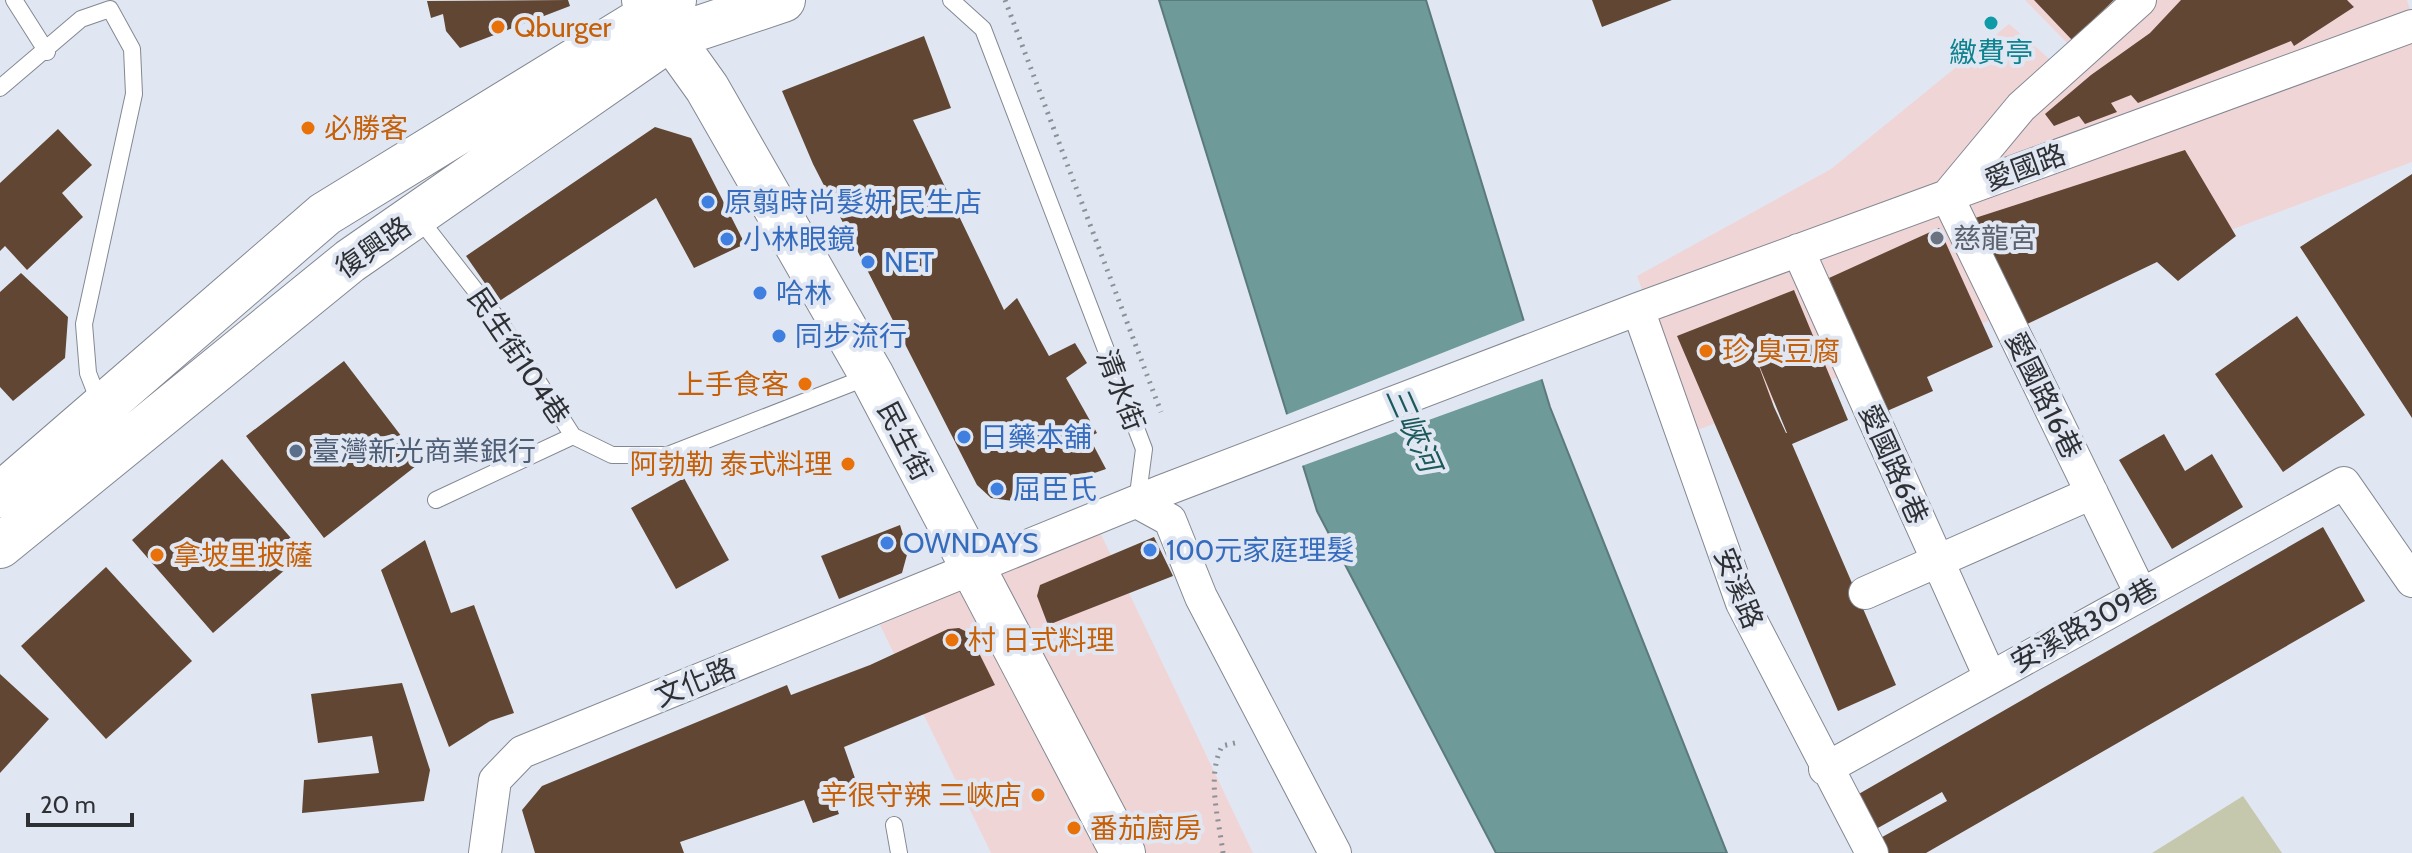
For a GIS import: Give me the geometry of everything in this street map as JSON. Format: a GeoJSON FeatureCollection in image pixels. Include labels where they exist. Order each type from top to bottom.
{"type":"FeatureCollection","features":[{"type":"Feature","properties":{"kind":"main road","name":"復興路"},"geometry":{"type":"LineString","coordinates":[[0,495],[100,405],[325,214],[664,9],[781,1]]}},
{"type":"Feature","properties":{"kind":"main road","name":"復興路"},"geometry":{"type":"LineString","coordinates":[[0,546],[350,261],[417,215],[664,9]]}},
{"type":"Feature","properties":{"kind":"main road","name":"民生街"},"geometry":{"type":"LineString","coordinates":[[664,9],[872,376],[1123,853]]}},
{"type":"Feature","properties":{"kind":"street"},"geometry":{"type":"LineString","coordinates":[[1947,196],[2021,107],[2067,58],[2140,0]]}},
{"type":"Feature","properties":{"kind":"street","name":"愛國路"},"geometry":{"type":"LineString","coordinates":[[1149,496],[1638,309],[2412,26]]}},
{"type":"Feature","properties":{"kind":"street","name":"愛國路16巷"},"geometry":{"type":"LineString","coordinates":[[1947,196],[2141,594]]}},
{"type":"Feature","properties":{"kind":"street","name":"愛國路6巷"},"geometry":{"type":"LineString","coordinates":[[1798,250],[1990,677]]}},
{"type":"Feature","properties":{"kind":"street","name":"安溪路"},"geometry":{"type":"LineString","coordinates":[[1638,309],[1742,603],[1825,769],[1872,853]]}},
{"type":"Feature","properties":{"kind":"street","name":"安溪路309巷"},"geometry":{"type":"LineString","coordinates":[[1825,769],[2344,483],[2412,581]]}},
{"type":"Feature","properties":{"kind":"street"},"geometry":{"type":"LineString","coordinates":[[1865,593],[2092,493]]}},
{"type":"Feature","properties":{"kind":"street","name":"文化路"},"geometry":{"type":"LineString","coordinates":[[485,853],[495,780],[522,752],[1149,496]]}},
{"type":"Feature","properties":{"kind":"street"},"geometry":{"type":"LineString","coordinates":[[1149,496],[1170,520],[1201,597],[1335,853]]}},
{"type":"Feature","properties":{"kind":"lane"},"geometry":{"type":"LineString","coordinates":[[14,0],[47,52]]}},
{"type":"Feature","properties":{"kind":"lane","name":"清水街"},"geometry":{"type":"LineString","coordinates":[[951,0],[983,29],[1144,449],[1149,496]]}},
{"type":"Feature","properties":{"kind":"lane"},"geometry":{"type":"LineString","coordinates":[[0,88],[47,52],[81,19],[110,9],[132,49],[134,94],[84,324],[88,373],[100,405]]}},
{"type":"Feature","properties":{"kind":"lane","name":"民生街104巷"},"geometry":{"type":"LineString","coordinates":[[417,215],[500,322],[573,436],[612,455],[668,455],[872,376]]}},
{"type":"Feature","properties":{"kind":"lane"},"geometry":{"type":"LineString","coordinates":[[436,500],[573,436]]}},
{"type":"Feature","properties":{"kind":"lane"},"geometry":{"type":"LineString","coordinates":[[894,825],[899,853]]}},
{"type":"Feature","properties":{"kind":"path"},"geometry":{"type":"LineString","coordinates":[[1005,0],[1161,412]]}},
{"type":"Feature","properties":{"kind":"path"},"geometry":{"type":"LineString","coordinates":[[1223,853],[1214,777],[1215,759],[1222,746],[1243,741]]}},
{"type":"Feature","properties":{"kind":"shaded area"},"geometry":{"type":"Polygon","coordinates":[[[2025,0],[2407,0],[2412,15],[2412,162],[1695,431],[1637,276],[1831,169],[2009,24],[2053,62],[2069,45],[2025,0]]]}},
{"type":"Feature","properties":{"kind":"shaded area"},"geometry":{"type":"Polygon","coordinates":[[[1099,530],[1253,853],[991,853],[880,625],[1099,530]]]}},
{"type":"Feature","properties":{"kind":"shaded area"},"geometry":{"type":"Polygon","coordinates":[[[2243,796],[2282,853],[2152,853],[2243,796]]]}},
{"type":"Feature","properties":{"kind":"water","name":"三峽河"},"geometry":{"type":"Polygon","coordinates":[[[1159,0],[1426,0],[1550,407],[1727,853],[1496,853],[1317,511],[1159,0]]]}},
{"type":"Feature","properties":{"kind":"pier"},"geometry":{"type":"Polygon","coordinates":[[[1528,319],[1545,378],[1299,467],[1283,416],[1528,319]]]}},
{"type":"Feature","properties":{"kind":"building"},"geometry":{"type":"Polygon","coordinates":[[[568,0],[570,6],[460,48],[446,31],[443,14],[431,18],[427,1],[568,0]]]}},
{"type":"Feature","properties":{"kind":"building"},"geometry":{"type":"Polygon","coordinates":[[[1592,0],[1672,0],[1602,27],[1592,0]]]}},
{"type":"Feature","properties":{"kind":"building"},"geometry":{"type":"Polygon","coordinates":[[[2034,0],[2114,0],[2072,40],[2034,0]]]}},
{"type":"Feature","properties":{"kind":"building"},"geometry":{"type":"Polygon","coordinates":[[[2181,0],[2347,0],[2354,7],[2294,46],[2291,41],[2138,103],[2131,95],[2111,103],[2117,112],[2085,124],[2079,116],[2054,126],[2045,114],[2091,75],[2150,33],[2181,0]]]}},
{"type":"Feature","properties":{"kind":"building","name":"繳費亭"},"geometry":{"type":"Polygon","coordinates":[[[1991,15],[1999,24],[1991,31],[1983,22],[1991,15]]]}},
{"type":"Feature","properties":{"kind":"building"},"geometry":{"type":"Polygon","coordinates":[[[924,36],[951,108],[913,120],[1004,310],[1017,298],[1049,356],[1075,343],[1087,363],[1066,378],[1097,433],[1089,437],[1106,469],[1013,501],[991,498],[977,485],[813,164],[782,91],[924,36]]]}},
{"type":"Feature","properties":{"kind":"building"},"geometry":{"type":"Polygon","coordinates":[[[655,127],[691,138],[745,244],[694,268],[656,198],[498,302],[466,256],[655,127]]]}},
{"type":"Feature","properties":{"kind":"building"},"geometry":{"type":"Polygon","coordinates":[[[58,129],[92,165],[62,193],[83,217],[27,270],[5,246],[0,251],[0,183],[58,129]]]}},
{"type":"Feature","properties":{"kind":"building"},"geometry":{"type":"Polygon","coordinates":[[[2185,150],[2236,236],[2178,281],[2157,262],[2023,326],[1972,219],[2185,150]]]}},
{"type":"Feature","properties":{"kind":"building"},"geometry":{"type":"Polygon","coordinates":[[[2412,174],[2412,418],[2300,247],[2412,174]]]}},
{"type":"Feature","properties":{"kind":"building"},"geometry":{"type":"Polygon","coordinates":[[[1939,228],[1993,347],[1927,377],[1933,391],[1887,411],[1829,278],[1939,228]]]}},
{"type":"Feature","properties":{"kind":"building"},"geometry":{"type":"Polygon","coordinates":[[[21,273],[68,317],[65,358],[13,401],[0,387],[0,292],[21,273]]]}},
{"type":"Feature","properties":{"kind":"building"},"geometry":{"type":"Polygon","coordinates":[[[1794,290],[1848,420],[1792,444],[1896,685],[1838,711],[1677,336],[1794,290]],[[1754,353],[1774,407],[1787,433],[1754,353]]]}},
{"type":"Feature","properties":{"kind":"building"},"geometry":{"type":"Polygon","coordinates":[[[2297,316],[2365,415],[2283,472],[2215,374],[2297,316]]]}},
{"type":"Feature","properties":{"kind":"building"},"geometry":{"type":"Polygon","coordinates":[[[344,361],[421,462],[324,538],[246,436],[344,361]]]}},
{"type":"Feature","properties":{"kind":"building"},"geometry":{"type":"Polygon","coordinates":[[[2164,434],[2185,471],[2212,454],[2243,507],[2172,549],[2119,460],[2164,434]]]}},
{"type":"Feature","properties":{"kind":"building"},"geometry":{"type":"Polygon","coordinates":[[[222,459],[304,553],[213,633],[132,540],[222,459]]]}},
{"type":"Feature","properties":{"kind":"building"},"geometry":{"type":"Polygon","coordinates":[[[684,478],[729,560],[676,589],[631,508],[684,478]]]}},
{"type":"Feature","properties":{"kind":"building"},"geometry":{"type":"Polygon","coordinates":[[[900,525],[908,551],[902,573],[839,599],[821,556],[900,525]]]}},
{"type":"Feature","properties":{"kind":"building"},"geometry":{"type":"Polygon","coordinates":[[[2323,527],[2365,601],[1926,853],[1882,853],[1875,841],[1947,801],[1942,792],[1869,833],[1850,799],[2323,527]]]}},
{"type":"Feature","properties":{"kind":"building"},"geometry":{"type":"Polygon","coordinates":[[[1154,537],[1173,576],[1048,625],[1037,596],[1040,585],[1154,537]]]}},
{"type":"Feature","properties":{"kind":"building"},"geometry":{"type":"Polygon","coordinates":[[[425,540],[451,613],[474,605],[514,713],[490,721],[449,747],[381,570],[425,540]]]}},
{"type":"Feature","properties":{"kind":"building"},"geometry":{"type":"Polygon","coordinates":[[[106,567],[192,661],[106,739],[21,646],[106,567]]]}},
{"type":"Feature","properties":{"kind":"building"},"geometry":{"type":"Polygon","coordinates":[[[959,628],[969,633],[995,685],[844,747],[856,781],[830,790],[839,814],[813,823],[804,800],[680,842],[684,853],[535,853],[522,810],[542,786],[787,685],[791,695],[870,665],[948,629],[959,628]]]}},
{"type":"Feature","properties":{"kind":"building"},"geometry":{"type":"Polygon","coordinates":[[[0,674],[49,719],[0,773],[0,674]]]}},
{"type":"Feature","properties":{"kind":"building"},"geometry":{"type":"Polygon","coordinates":[[[402,683],[430,770],[424,801],[302,813],[304,780],[379,773],[372,736],[318,743],[311,694],[402,683]]]}},
{"type":"Feature","properties":{"kind":"place","name":"繳費亭"},"geometry":{"type":"Point","coordinates":[1991,23]}},
{"type":"Feature","properties":{"kind":"place","name":"Qburger"},"geometry":{"type":"Point","coordinates":[498,27]}},
{"type":"Feature","properties":{"kind":"place","name":"必勝客"},"geometry":{"type":"Point","coordinates":[308,128]}},
{"type":"Feature","properties":{"kind":"place","name":"原翦時尚髮妍 民生店"},"geometry":{"type":"Point","coordinates":[708,202]}},
{"type":"Feature","properties":{"kind":"place","name":"慈龍宮"},"geometry":{"type":"Point","coordinates":[1937,238]}},
{"type":"Feature","properties":{"kind":"place","name":"小林眼鏡"},"geometry":{"type":"Point","coordinates":[727,239]}},
{"type":"Feature","properties":{"kind":"place","name":"NET"},"geometry":{"type":"Point","coordinates":[868,262]}},
{"type":"Feature","properties":{"kind":"place","name":"哈林"},"geometry":{"type":"Point","coordinates":[760,293]}},
{"type":"Feature","properties":{"kind":"place","name":"同步流行"},"geometry":{"type":"Point","coordinates":[779,336]}},
{"type":"Feature","properties":{"kind":"place","name":"珍 臭豆腐"},"geometry":{"type":"Point","coordinates":[1706,351]}},
{"type":"Feature","properties":{"kind":"place","name":"上手食客"},"geometry":{"type":"Point","coordinates":[805,384]}},
{"type":"Feature","properties":{"kind":"place","name":"日藥本舖"},"geometry":{"type":"Point","coordinates":[964,437]}},
{"type":"Feature","properties":{"kind":"place","name":"臺灣新光商業銀行"},"geometry":{"type":"Point","coordinates":[296,451]}},
{"type":"Feature","properties":{"kind":"place","name":"阿勃勒 泰式料理"},"geometry":{"type":"Point","coordinates":[848,464]}},
{"type":"Feature","properties":{"kind":"place","name":"屈臣氏"},"geometry":{"type":"Point","coordinates":[997,489]}},
{"type":"Feature","properties":{"kind":"place","name":"OWNDAYS"},"geometry":{"type":"Point","coordinates":[887,543]}},
{"type":"Feature","properties":{"kind":"place","name":"100元家庭理髮"},"geometry":{"type":"Point","coordinates":[1150,550]}},
{"type":"Feature","properties":{"kind":"place","name":"拿坡里披薩"},"geometry":{"type":"Point","coordinates":[157,555]}},
{"type":"Feature","properties":{"kind":"place","name":"村 日式料理"},"geometry":{"type":"Point","coordinates":[952,640]}},
{"type":"Feature","properties":{"kind":"place","name":"辛很守辣 三峽店"},"geometry":{"type":"Point","coordinates":[1038,795]}},
{"type":"Feature","properties":{"kind":"place","name":"番茄廚房"},"geometry":{"type":"Point","coordinates":[1074,828]}}]}
